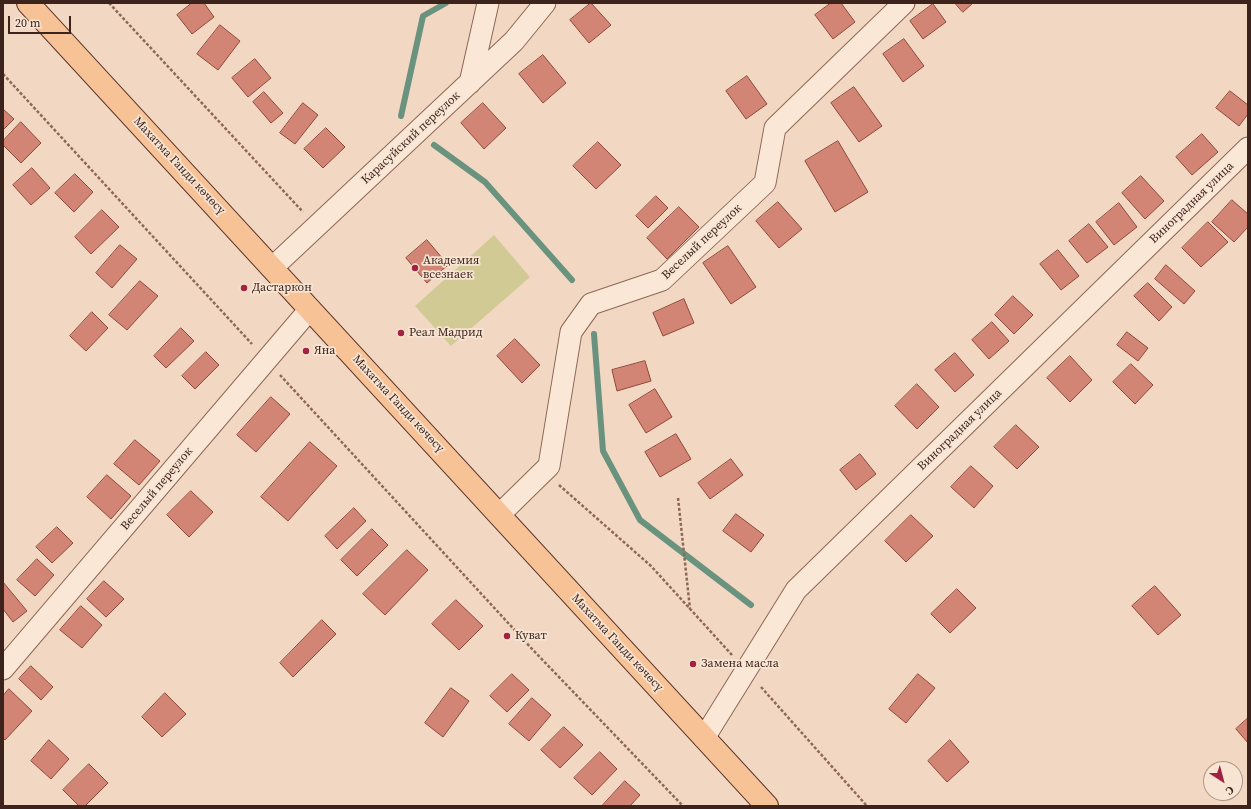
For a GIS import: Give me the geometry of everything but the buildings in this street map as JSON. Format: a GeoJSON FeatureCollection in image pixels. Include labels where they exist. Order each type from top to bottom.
{"type":"FeatureCollection","features":[{"type":"Feature","properties":{"kind":"main road","name":"Махатма Ганди көчөсү"},"geometry":{"type":"LineString","coordinates":[[28,3],[767,806]]}},
{"type":"Feature","properties":{"kind":"street"},"geometry":{"type":"LineString","coordinates":[[470,83],[488,3]]}},
{"type":"Feature","properties":{"kind":"street","name":"Карасуйский переулок"},"geometry":{"type":"LineString","coordinates":[[272,268],[514,41],[545,3]]}},
{"type":"Feature","properties":{"kind":"street","name":"Веселый переулок"},"geometry":{"type":"LineString","coordinates":[[499,515],[549,466],[571,332],[591,304],[662,280],[765,183],[775,128],[904,3]]}},
{"type":"Feature","properties":{"kind":"street","name":"Виноградная улица"},"geometry":{"type":"LineString","coordinates":[[704,738],[796,590],[1248,148]]}},
{"type":"Feature","properties":{"kind":"street","name":"Веселый переулок"},"geometry":{"type":"LineString","coordinates":[[3,669],[310,309]]}},
{"type":"Feature","properties":{"kind":"path"},"geometry":{"type":"LineString","coordinates":[[109,3],[316,227]]}},
{"type":"Feature","properties":{"kind":"path"},"geometry":{"type":"LineString","coordinates":[[3,74],[82,157],[266,360],[533,650],[683,806]]}},
{"type":"Feature","properties":{"kind":"path"},"geometry":{"type":"LineString","coordinates":[[544,472],[652,566],[867,806]]}},
{"type":"Feature","properties":{"kind":"path"},"geometry":{"type":"LineString","coordinates":[[678,498],[690,609]]}},
{"type":"Feature","properties":{"kind":"shaded area"},"geometry":{"type":"Polygon","coordinates":[[[494,235],[530,277],[451,346],[415,306],[494,235]]]}},
{"type":"Feature","properties":{"kind":"waterway"},"geometry":{"type":"LineString","coordinates":[[401,116],[423,16],[446,3]]}},
{"type":"Feature","properties":{"kind":"waterway"},"geometry":{"type":"LineString","coordinates":[[434,145],[485,182],[572,280]]}},
{"type":"Feature","properties":{"kind":"waterway"},"geometry":{"type":"LineString","coordinates":[[594,334],[603,451],[640,520],[751,605]]}},
{"type":"Feature","properties":{"kind":"place","name":"Академия всезнаек"},"geometry":{"type":"Point","coordinates":[415,268]}},
{"type":"Feature","properties":{"kind":"place","name":"Дастаркон"},"geometry":{"type":"Point","coordinates":[244,288]}},
{"type":"Feature","properties":{"kind":"place","name":"Реал Мадрид"},"geometry":{"type":"Point","coordinates":[401,333]}},
{"type":"Feature","properties":{"kind":"place","name":"Яна"},"geometry":{"type":"Point","coordinates":[306,351]}},
{"type":"Feature","properties":{"kind":"place","name":"Куват"},"geometry":{"type":"Point","coordinates":[507,636]}},
{"type":"Feature","properties":{"kind":"place","name":"Замена масла"},"geometry":{"type":"Point","coordinates":[693,664]}}]}
